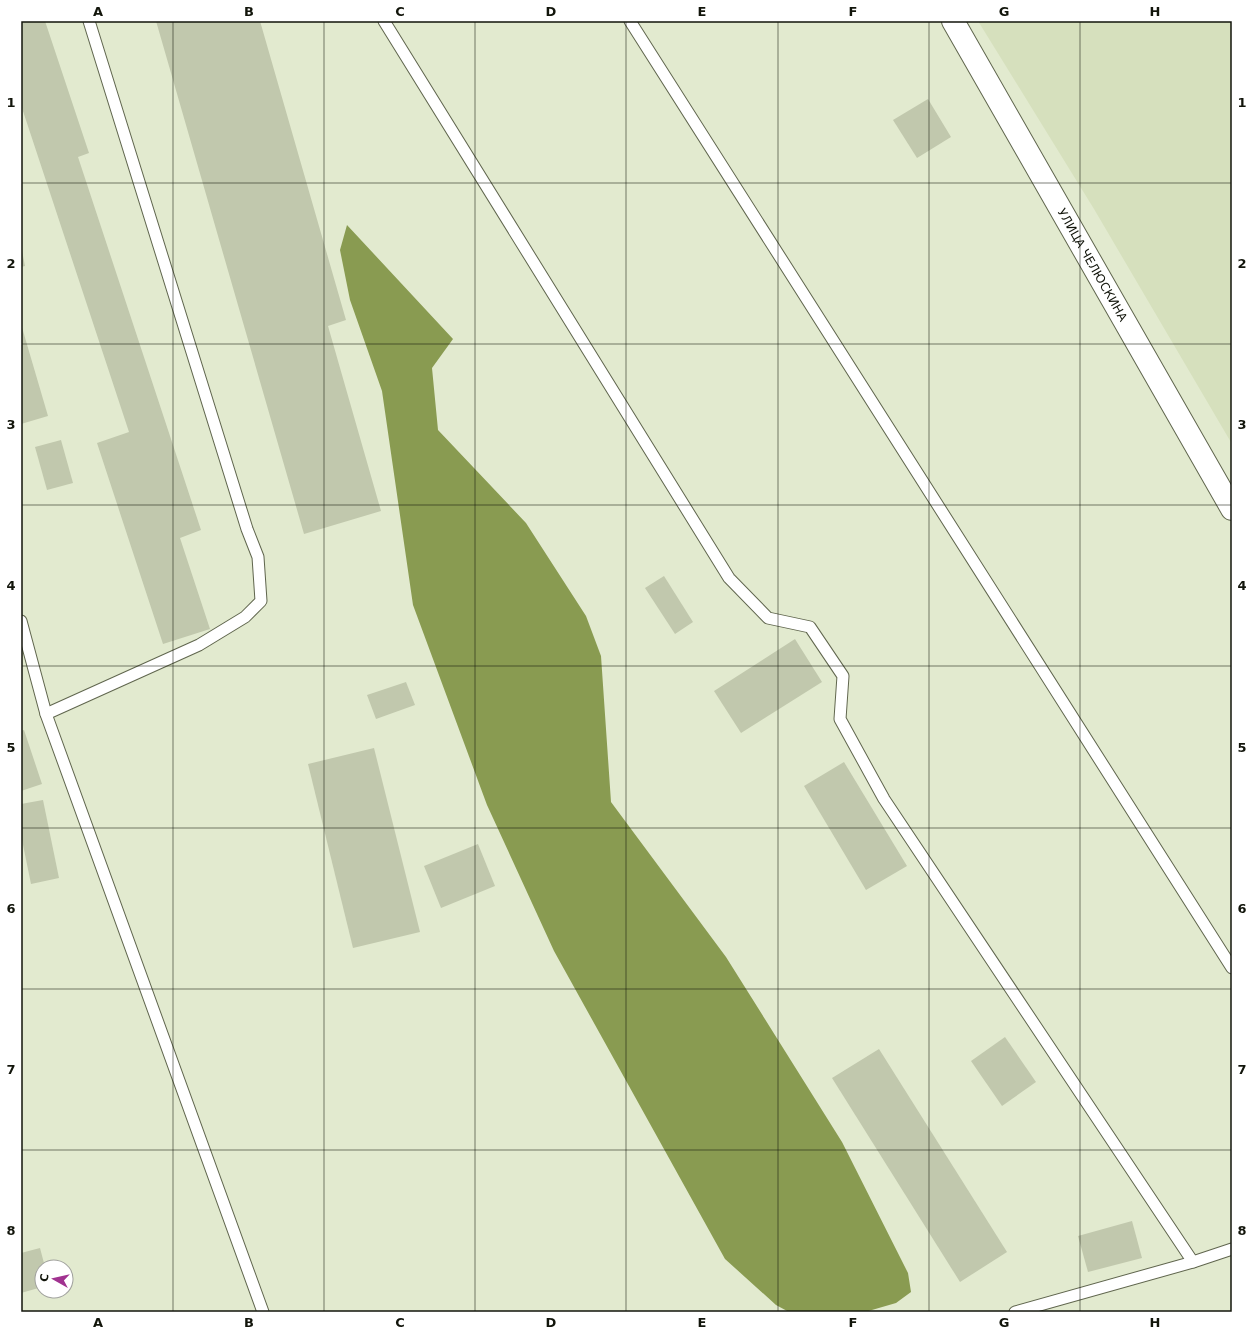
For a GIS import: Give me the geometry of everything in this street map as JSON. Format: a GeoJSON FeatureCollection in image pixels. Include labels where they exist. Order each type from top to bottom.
{"type":"FeatureCollection","features":[{"type":"Feature","properties":{"kind":"street","name":"УЛИЦА ЧЕЛЮСКИНА"},"geometry":{"type":"LineString","coordinates":[[953,21],[1232,509]]}},
{"type":"Feature","properties":{"kind":"lane"},"geometry":{"type":"LineString","coordinates":[[46,714],[199,645],[245,617],[262,601],[258,557],[247,529],[89,21]]}},
{"type":"Feature","properties":{"kind":"lane"},"geometry":{"type":"LineString","coordinates":[[384,21],[730,578],[768,618],[810,627],[843,676],[840,719],[884,799],[1193,1262]]}},
{"type":"Feature","properties":{"kind":"lane"},"geometry":{"type":"LineString","coordinates":[[630,21],[1232,968]]}},
{"type":"Feature","properties":{"kind":"lane"},"geometry":{"type":"LineString","coordinates":[[21,620],[46,714],[263,1312]]}},
{"type":"Feature","properties":{"kind":"lane"},"geometry":{"type":"LineString","coordinates":[[1015,1312],[1193,1262],[1232,1249]]}},
{"type":"Feature","properties":{"kind":"shaded area"},"geometry":{"type":"Polygon","coordinates":[[[978,21],[1232,21],[1232,444],[1094,209],[978,21]]]}},
{"type":"Feature","properties":{"kind":"shaded area"},"geometry":{"type":"Polygon","coordinates":[[[347,225],[453,339],[432,368],[438,430],[526,523],[586,616],[601,656],[611,802],[726,957],[842,1142],[908,1273],[911,1292],[896,1303],[865,1312],[789,1312],[776,1305],[725,1259],[554,951],[487,805],[413,605],[382,391],[350,300],[340,250],[347,225]]]}},
{"type":"Feature","properties":{"kind":"building"},"geometry":{"type":"Polygon","coordinates":[[[21,21],[45,21],[89,153],[78,157],[201,530],[180,538],[210,629],[163,644],[97,443],[129,432],[21,105],[21,21]]]}},
{"type":"Feature","properties":{"kind":"building"},"geometry":{"type":"Polygon","coordinates":[[[156,21],[260,21],[346,320],[328,326],[381,511],[304,534],[156,21]]]}},
{"type":"Feature","properties":{"kind":"building"},"geometry":{"type":"Polygon","coordinates":[[[928,99],[951,137],[917,158],[893,120],[928,99]]]}},
{"type":"Feature","properties":{"kind":"building"},"geometry":{"type":"Polygon","coordinates":[[[21,246],[25,266],[21,267],[21,246]]]}},
{"type":"Feature","properties":{"kind":"building"},"geometry":{"type":"Polygon","coordinates":[[[21,324],[48,416],[21,424],[21,324]]]}},
{"type":"Feature","properties":{"kind":"building"},"geometry":{"type":"Polygon","coordinates":[[[61,440],[73,483],[47,490],[35,447],[61,440]]]}},
{"type":"Feature","properties":{"kind":"building"},"geometry":{"type":"Polygon","coordinates":[[[664,576],[693,622],[675,634],[645,588],[664,576]]]}},
{"type":"Feature","properties":{"kind":"building"},"geometry":{"type":"Polygon","coordinates":[[[795,639],[822,682],[741,733],[714,691],[795,639]]]}},
{"type":"Feature","properties":{"kind":"building"},"geometry":{"type":"Polygon","coordinates":[[[406,682],[415,705],[376,719],[367,695],[406,682]]]}},
{"type":"Feature","properties":{"kind":"building"},"geometry":{"type":"Polygon","coordinates":[[[24,730],[42,784],[21,791],[21,731],[24,730]]]}},
{"type":"Feature","properties":{"kind":"building"},"geometry":{"type":"Polygon","coordinates":[[[374,748],[420,932],[353,948],[308,764],[374,748]]]}},
{"type":"Feature","properties":{"kind":"building"},"geometry":{"type":"Polygon","coordinates":[[[844,762],[907,866],[866,890],[804,786],[844,762]]]}},
{"type":"Feature","properties":{"kind":"building"},"geometry":{"type":"Polygon","coordinates":[[[43,800],[59,878],[31,884],[21,835],[21,804],[43,800]]]}},
{"type":"Feature","properties":{"kind":"building"},"geometry":{"type":"Polygon","coordinates":[[[478,844],[495,886],[441,908],[424,866],[478,844]]]}},
{"type":"Feature","properties":{"kind":"building"},"geometry":{"type":"Polygon","coordinates":[[[1005,1037],[1036,1082],[1002,1106],[971,1061],[1005,1037]]]}},
{"type":"Feature","properties":{"kind":"building"},"geometry":{"type":"Polygon","coordinates":[[[879,1049],[1007,1252],[960,1282],[832,1078],[879,1049]]]}},
{"type":"Feature","properties":{"kind":"building"},"geometry":{"type":"Polygon","coordinates":[[[1132,1221],[1142,1258],[1088,1272],[1078,1236],[1132,1221]]]}},
{"type":"Feature","properties":{"kind":"building"},"geometry":{"type":"Polygon","coordinates":[[[40,1248],[43,1259],[34,1259],[34,1289],[21,1293],[21,1253],[40,1248]]]}}]}
